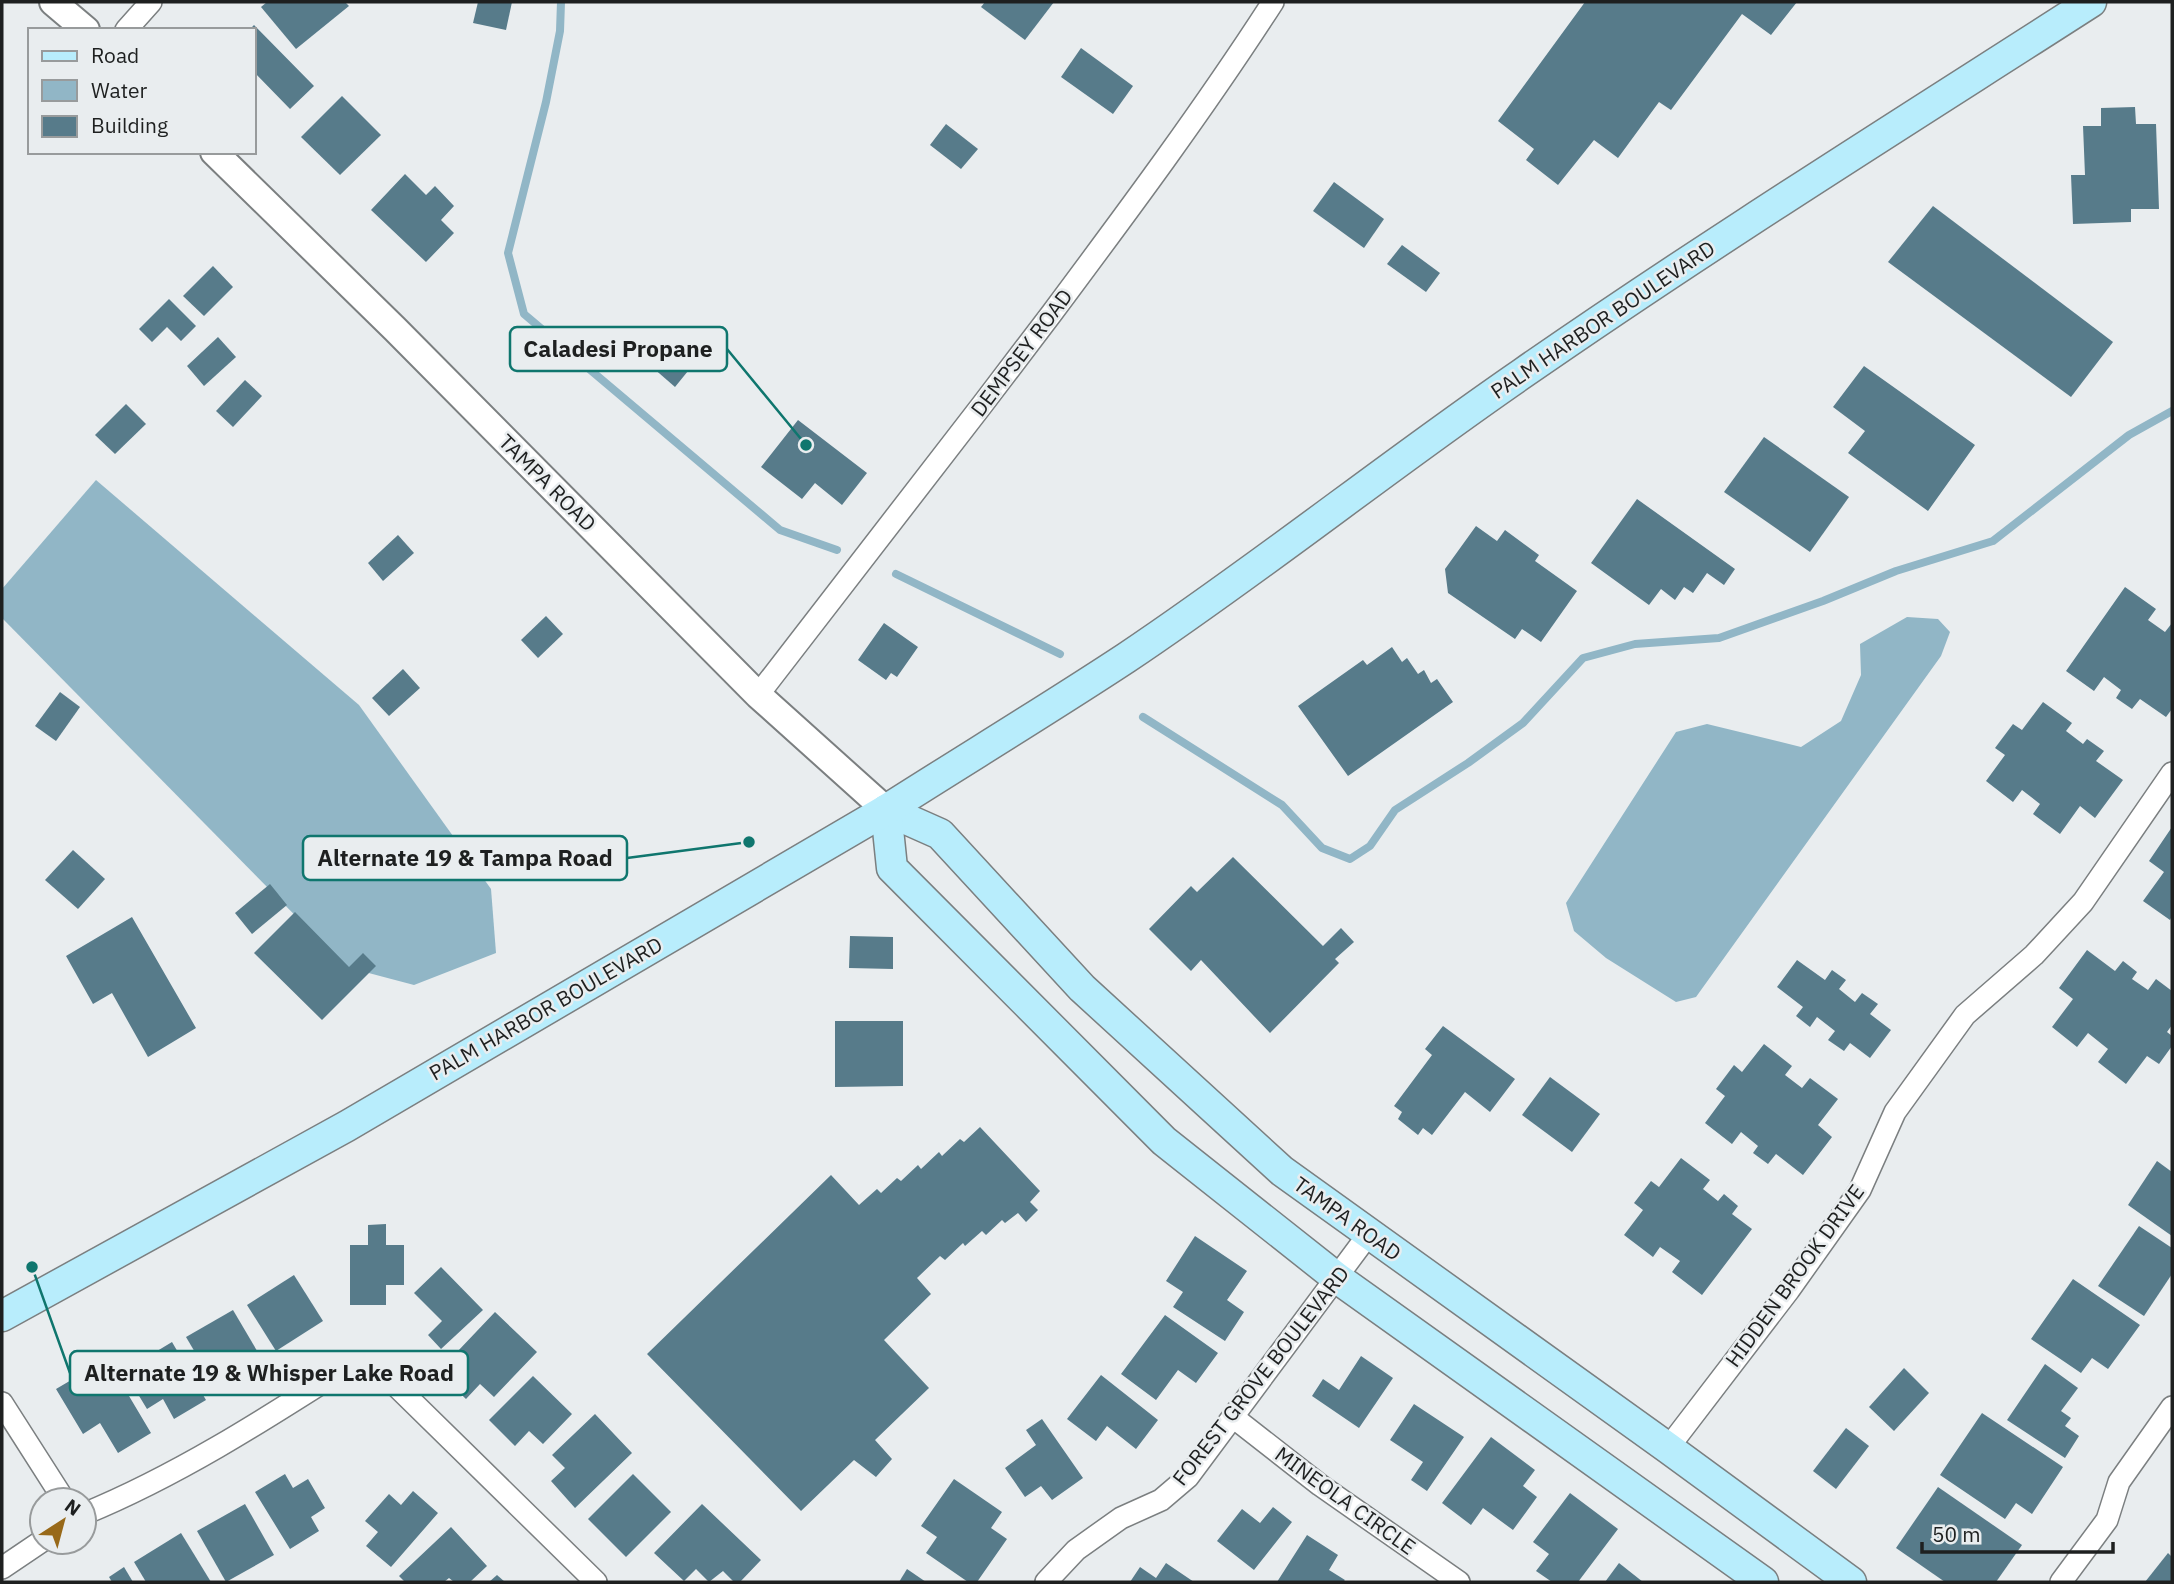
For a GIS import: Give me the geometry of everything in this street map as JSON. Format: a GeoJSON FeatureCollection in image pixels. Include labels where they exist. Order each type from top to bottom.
{"type":"FeatureCollection","features":[{"type":"Feature","properties":{"kind":"main road","name":"PALM HARBOR BOULEVARD"},"geometry":{"type":"LineString","coordinates":[[2,1316],[347,1126],[886,810],[1127,657],[1523,373],[1785,198],[2091,2]]}},
{"type":"Feature","properties":{"kind":"main road","name":"TAMPA ROAD"},"geometry":{"type":"LineString","coordinates":[[886,810],[940,834],[1092,998],[1282,1171],[1851,1582]]}},
{"type":"Feature","properties":{"kind":"main road"},"geometry":{"type":"LineString","coordinates":[[886,810],[891,869],[1164,1141],[1337,1278],[1763,1582]]}},
{"type":"Feature","properties":{"kind":"street"},"geometry":{"type":"LineString","coordinates":[[53,2],[84,28]]}},
{"type":"Feature","properties":{"kind":"street"},"geometry":{"type":"LineString","coordinates":[[128,28],[151,2]]}},
{"type":"Feature","properties":{"kind":"street","name":"DEMPSEY ROAD"},"geometry":{"type":"LineString","coordinates":[[758,695],[917,493],[1163,164],[1273,2]]}},
{"type":"Feature","properties":{"kind":"street","name":"TAMPA ROAD"},"geometry":{"type":"LineString","coordinates":[[216,154],[395,329],[758,695],[886,810]]}},
{"type":"Feature","properties":{"kind":"street","name":"HIDDEN BROOK DRIVE"},"geometry":{"type":"LineString","coordinates":[[1668,1448],[1789,1290],[1860,1190],[1895,1112],[1965,1015],[2034,956],[2083,902],[2172,773]]}},
{"type":"Feature","properties":{"kind":"street","name":"FOREST GROVE BOULEVARD"},"geometry":{"type":"LineString","coordinates":[[1046,1582],[1076,1550],[1121,1518],[1161,1500],[1188,1477],[1368,1235]]}},
{"type":"Feature","properties":{"kind":"street"},"geometry":{"type":"LineString","coordinates":[[98,1508],[132,1494],[354,1363],[389,1378],[596,1582]]}},
{"type":"Feature","properties":{"kind":"street"},"geometry":{"type":"LineString","coordinates":[[2,1403],[55,1486]]}},
{"type":"Feature","properties":{"kind":"street"},"geometry":{"type":"LineString","coordinates":[[2061,1582],[2107,1520],[2119,1482],[2172,1407]]}},
{"type":"Feature","properties":{"kind":"street","name":"MINEOLA CIRCLE"},"geometry":{"type":"LineString","coordinates":[[1233,1417],[1320,1485],[1458,1582]]}},
{"type":"Feature","properties":{"kind":"street"},"geometry":{"type":"LineString","coordinates":[[2,1568],[28,1550]]}},
{"type":"Feature","properties":{"kind":"water"},"geometry":{"type":"Polygon","coordinates":[[[96,480],[359,705],[491,889],[496,953],[414,985],[346,967],[2,618],[2,589],[96,480]]]}},
{"type":"Feature","properties":{"kind":"water"},"geometry":{"type":"Polygon","coordinates":[[[1907,617],[1938,619],[1950,632],[1941,656],[1696,997],[1676,1002],[1606,958],[1574,931],[1566,903],[1676,732],[1707,724],[1801,747],[1841,721],[1861,675],[1860,644],[1907,617]]]}},
{"type":"Feature","properties":{"kind":"building"},"geometry":{"type":"Polygon","coordinates":[[[267,2],[345,2],[349,6],[296,49],[261,7],[267,2]]]}},
{"type":"Feature","properties":{"kind":"building"},"geometry":{"type":"Polygon","coordinates":[[[478,2],[512,2],[506,30],[473,23],[478,2]]]}},
{"type":"Feature","properties":{"kind":"building"},"geometry":{"type":"Polygon","coordinates":[[[985,2],[1054,2],[1025,40],[981,7],[985,2]]]}},
{"type":"Feature","properties":{"kind":"building"},"geometry":{"type":"Polygon","coordinates":[[[1585,2],[1797,2],[1771,35],[1742,14],[1671,110],[1659,102],[1618,158],[1594,140],[1558,185],[1526,160],[1534,149],[1498,121],[1585,2]]]}},
{"type":"Feature","properties":{"kind":"building"},"geometry":{"type":"Polygon","coordinates":[[[254,25],[314,86],[290,109],[256,74],[256,28],[251,28],[254,25]]]}},
{"type":"Feature","properties":{"kind":"building"},"geometry":{"type":"Polygon","coordinates":[[[1081,48],[1133,86],[1113,114],[1061,77],[1081,48]]]}},
{"type":"Feature","properties":{"kind":"building"},"geometry":{"type":"Polygon","coordinates":[[[342,96],[381,135],[340,175],[301,137],[342,96]]]}},
{"type":"Feature","properties":{"kind":"building"},"geometry":{"type":"Polygon","coordinates":[[[2135,107],[2136,124],[2156,124],[2159,209],[2131,209],[2131,222],[2073,224],[2071,175],[2085,175],[2083,126],[2101,126],[2101,108],[2135,107]]]}},
{"type":"Feature","properties":{"kind":"building"},"geometry":{"type":"Polygon","coordinates":[[[946,124],[978,149],[961,169],[930,145],[946,124]]]}},
{"type":"Feature","properties":{"kind":"building"},"geometry":{"type":"Polygon","coordinates":[[[405,174],[426,195],[435,186],[454,206],[441,220],[454,233],[426,262],[371,210],[405,174]]]}},
{"type":"Feature","properties":{"kind":"building"},"geometry":{"type":"Polygon","coordinates":[[[1334,182],[1384,219],[1364,248],[1313,211],[1334,182]]]}},
{"type":"Feature","properties":{"kind":"building"},"geometry":{"type":"Polygon","coordinates":[[[1933,206],[2113,342],[2071,397],[1888,262],[1933,206]]]}},
{"type":"Feature","properties":{"kind":"building"},"geometry":{"type":"Polygon","coordinates":[[[1402,245],[1440,273],[1426,292],[1387,264],[1402,245]]]}},
{"type":"Feature","properties":{"kind":"building"},"geometry":{"type":"Polygon","coordinates":[[[213,266],[233,287],[204,316],[183,296],[213,266]]]}},
{"type":"Feature","properties":{"kind":"building"},"geometry":{"type":"Polygon","coordinates":[[[169,299],[196,326],[181,341],[167,327],[152,342],[139,329],[169,299]]]}},
{"type":"Feature","properties":{"kind":"building"},"geometry":{"type":"Polygon","coordinates":[[[678,336],[701,355],[675,387],[652,367],[678,336]]]}},
{"type":"Feature","properties":{"kind":"building"},"geometry":{"type":"Polygon","coordinates":[[[218,337],[236,357],[204,386],[187,366],[218,337]]]}},
{"type":"Feature","properties":{"kind":"building"},"geometry":{"type":"Polygon","coordinates":[[[1864,366],[1975,445],[1928,511],[1848,453],[1865,431],[1833,407],[1864,366]]]}},
{"type":"Feature","properties":{"kind":"building"},"geometry":{"type":"Polygon","coordinates":[[[245,380],[262,396],[233,427],[216,411],[245,380]]]}},
{"type":"Feature","properties":{"kind":"building"},"geometry":{"type":"Polygon","coordinates":[[[126,404],[146,424],[115,454],[95,435],[126,404]]]}},
{"type":"Feature","properties":{"kind":"building"},"geometry":{"type":"Polygon","coordinates":[[[798,420],[867,473],[842,505],[815,483],[802,499],[761,467],[798,420]]]}},
{"type":"Feature","properties":{"kind":"building"},"geometry":{"type":"Polygon","coordinates":[[[1764,437],[1849,497],[1810,552],[1724,492],[1764,437]]]}},
{"type":"Feature","properties":{"kind":"building"},"geometry":{"type":"Polygon","coordinates":[[[1637,499],[1735,569],[1724,585],[1707,573],[1693,593],[1684,587],[1675,600],[1661,589],[1649,605],[1591,563],[1637,499]]]}},
{"type":"Feature","properties":{"kind":"building"},"geometry":{"type":"Polygon","coordinates":[[[1476,526],[1497,541],[1505,530],[1539,555],[1535,561],[1577,591],[1541,642],[1522,629],[1515,639],[1448,593],[1445,569],[1476,526]]]}},
{"type":"Feature","properties":{"kind":"building"},"geometry":{"type":"Polygon","coordinates":[[[398,535],[414,553],[383,581],[368,563],[398,535]]]}},
{"type":"Feature","properties":{"kind":"building"},"geometry":{"type":"Polygon","coordinates":[[[2125,587],[2156,609],[2148,620],[2165,632],[2172,623],[2172,709],[2166,717],[2140,699],[2132,709],[2116,698],[2121,690],[2104,677],[2094,691],[2066,671],[2125,587]]]}},
{"type":"Feature","properties":{"kind":"building"},"geometry":{"type":"Polygon","coordinates":[[[546,616],[563,634],[538,658],[521,640],[546,616]]]}},
{"type":"Feature","properties":{"kind":"building"},"geometry":{"type":"Polygon","coordinates":[[[884,623],[918,647],[897,677],[891,673],[886,680],[858,660],[884,623]]]}},
{"type":"Feature","properties":{"kind":"building"},"geometry":{"type":"Polygon","coordinates":[[[1392,647],[1402,662],[1407,658],[1418,674],[1424,670],[1431,683],[1437,679],[1453,702],[1348,776],[1298,706],[1363,660],[1367,665],[1392,647]]]}},
{"type":"Feature","properties":{"kind":"building"},"geometry":{"type":"Polygon","coordinates":[[[403,669],[420,688],[389,716],[372,698],[403,669]]]}},
{"type":"Feature","properties":{"kind":"building"},"geometry":{"type":"Polygon","coordinates":[[[60,692],[80,707],[56,741],[35,726],[60,692]]]}},
{"type":"Feature","properties":{"kind":"building"},"geometry":{"type":"Polygon","coordinates":[[[2043,702],[2072,723],[2066,731],[2083,744],[2087,739],[2104,751],[2096,761],[2123,780],[2095,818],[2080,806],[2060,834],[2033,814],[2040,804],[2022,790],[2013,802],[1986,781],[2005,755],[1995,748],[2013,724],[2022,730],[2043,702]]]}},
{"type":"Feature","properties":{"kind":"building"},"geometry":{"type":"Polygon","coordinates":[[[2172,827],[2170,920],[2143,901],[2164,872],[2149,861],[2172,827]]]}},
{"type":"Feature","properties":{"kind":"building"},"geometry":{"type":"Polygon","coordinates":[[[73,850],[105,879],[78,909],[45,880],[73,850]]]}},
{"type":"Feature","properties":{"kind":"building"},"geometry":{"type":"Polygon","coordinates":[[[1233,857],[1323,946],[1341,928],[1354,942],[1335,959],[1339,963],[1270,1033],[1201,960],[1191,971],[1149,929],[1191,886],[1197,892],[1233,857]]]}},
{"type":"Feature","properties":{"kind":"building"},"geometry":{"type":"Polygon","coordinates":[[[270,884],[287,905],[252,934],[235,913],[270,884]]]}},
{"type":"Feature","properties":{"kind":"building"},"geometry":{"type":"Polygon","coordinates":[[[295,912],[349,967],[363,953],[376,966],[322,1020],[254,953],[295,912]]]}},
{"type":"Feature","properties":{"kind":"building"},"geometry":{"type":"Polygon","coordinates":[[[132,917],[196,1028],[148,1057],[112,993],[93,1004],[66,956],[132,917]]]}},
{"type":"Feature","properties":{"kind":"building"},"geometry":{"type":"Polygon","coordinates":[[[850,936],[893,937],[893,969],[849,968],[850,936]]]}},
{"type":"Feature","properties":{"kind":"building"},"geometry":{"type":"Polygon","coordinates":[[[2087,950],[2115,971],[2123,961],[2137,972],[2132,979],[2148,990],[2156,979],[2172,991],[2172,1025],[2167,1032],[2172,1036],[2172,1046],[2159,1064],[2147,1056],[2126,1084],[2098,1062],[2108,1049],[2088,1033],[2077,1047],[2052,1027],[2073,999],[2059,988],[2087,950]]]}},
{"type":"Feature","properties":{"kind":"building"},"geometry":{"type":"Polygon","coordinates":[[[1797,960],[1825,980],[1832,970],[1846,980],[1839,989],[1855,1002],[1862,993],[1878,1004],[1870,1014],[1891,1030],[1870,1058],[1850,1043],[1844,1051],[1828,1040],[1835,1031],[1817,1017],[1810,1027],[1796,1016],[1803,1007],[1777,987],[1797,960]]]}},
{"type":"Feature","properties":{"kind":"building"},"geometry":{"type":"Polygon","coordinates":[[[835,1021],[903,1021],[903,1086],[835,1087],[835,1021]]]}},
{"type":"Feature","properties":{"kind":"building"},"geometry":{"type":"Polygon","coordinates":[[[1443,1026],[1515,1079],[1490,1112],[1465,1092],[1432,1135],[1423,1128],[1418,1135],[1398,1119],[1402,1112],[1394,1106],[1432,1055],[1425,1049],[1443,1026]]]}},
{"type":"Feature","properties":{"kind":"building"},"geometry":{"type":"Polygon","coordinates":[[[1764,1044],[1792,1066],[1785,1075],[1802,1088],[1810,1078],[1838,1099],[1818,1125],[1832,1137],[1803,1175],[1776,1154],[1768,1164],[1753,1153],[1758,1146],[1741,1132],[1732,1144],[1705,1123],[1725,1096],[1716,1089],[1734,1065],[1742,1072],[1764,1044]]]}},
{"type":"Feature","properties":{"kind":"building"},"geometry":{"type":"Polygon","coordinates":[[[1550,1077],[1600,1114],[1572,1152],[1522,1115],[1550,1077]]]}},
{"type":"Feature","properties":{"kind":"building"},"geometry":{"type":"Polygon","coordinates":[[[980,1127],[1040,1191],[1030,1202],[1038,1210],[1026,1222],[1018,1213],[1005,1223],[1002,1220],[986,1235],[982,1231],[965,1246],[963,1243],[945,1260],[940,1256],[917,1278],[931,1294],[884,1340],[929,1388],[875,1440],[892,1459],[876,1477],[854,1460],[801,1511],[647,1354],[831,1175],[859,1205],[877,1189],[881,1193],[897,1178],[901,1181],[918,1165],[921,1169],[939,1152],[942,1156],[960,1139],[964,1142],[980,1127]]]}},
{"type":"Feature","properties":{"kind":"building"},"geometry":{"type":"Polygon","coordinates":[[[1681,1158],[1710,1180],[1703,1189],[1718,1201],[1724,1194],[1738,1206],[1732,1214],[1752,1229],[1702,1295],[1672,1272],[1680,1261],[1660,1247],[1653,1257],[1624,1235],[1643,1210],[1634,1203],[1651,1181],[1659,1187],[1681,1158]]]}},
{"type":"Feature","properties":{"kind":"building"},"geometry":{"type":"Polygon","coordinates":[[[2157,1161],[2172,1172],[2172,1236],[2128,1205],[2157,1161]]]}},
{"type":"Feature","properties":{"kind":"building"},"geometry":{"type":"Polygon","coordinates":[[[386,1224],[386,1245],[404,1245],[404,1285],[386,1285],[386,1305],[350,1305],[350,1245],[368,1245],[368,1225],[386,1224]]]}},
{"type":"Feature","properties":{"kind":"building"},"geometry":{"type":"Polygon","coordinates":[[[2139,1226],[2172,1248],[2172,1274],[2144,1316],[2098,1286],[2139,1226]]]}},
{"type":"Feature","properties":{"kind":"building"},"geometry":{"type":"Polygon","coordinates":[[[1195,1236],[1247,1271],[1227,1300],[1244,1312],[1225,1341],[1173,1307],[1183,1292],[1166,1281],[1195,1236]]]}},
{"type":"Feature","properties":{"kind":"building"},"geometry":{"type":"Polygon","coordinates":[[[441,1267],[483,1310],[441,1349],[428,1335],[442,1321],[414,1293],[441,1267]]]}},
{"type":"Feature","properties":{"kind":"building"},"geometry":{"type":"Polygon","coordinates":[[[294,1275],[323,1321],[276,1351],[247,1305],[294,1275]]]}},
{"type":"Feature","properties":{"kind":"building"},"geometry":{"type":"Polygon","coordinates":[[[2073,1279],[2140,1325],[2108,1369],[2092,1358],[2081,1373],[2031,1339],[2073,1279]]]}},
{"type":"Feature","properties":{"kind":"building"},"geometry":{"type":"Polygon","coordinates":[[[233,1310],[266,1366],[219,1393],[186,1337],[233,1310]]]}},
{"type":"Feature","properties":{"kind":"building"},"geometry":{"type":"Polygon","coordinates":[[[495,1312],[537,1352],[494,1397],[480,1384],[466,1399],[438,1372],[495,1312]]]}},
{"type":"Feature","properties":{"kind":"building"},"geometry":{"type":"Polygon","coordinates":[[[1165,1315],[1218,1353],[1196,1383],[1178,1370],[1156,1400],[1121,1374],[1165,1315]]]}},
{"type":"Feature","properties":{"kind":"building"},"geometry":{"type":"Polygon","coordinates":[[[172,1342],[206,1400],[174,1419],[163,1399],[147,1409],[124,1371],[172,1342]]]}},
{"type":"Feature","properties":{"kind":"building"},"geometry":{"type":"Polygon","coordinates":[[[1361,1356],[1393,1378],[1359,1428],[1312,1396],[1323,1379],[1339,1390],[1361,1356]]]}},
{"type":"Feature","properties":{"kind":"building"},"geometry":{"type":"Polygon","coordinates":[[[107,1359],[151,1433],[118,1453],[100,1423],[83,1434],[56,1389],[107,1359]]]}},
{"type":"Feature","properties":{"kind":"building"},"geometry":{"type":"Polygon","coordinates":[[[2045,1364],[2078,1388],[2061,1411],[2071,1418],[2065,1426],[2079,1436],[2065,1458],[2007,1420],[2045,1364]]]}},
{"type":"Feature","properties":{"kind":"building"},"geometry":{"type":"Polygon","coordinates":[[[1904,1368],[1929,1393],[1894,1431],[1869,1407],[1904,1368]]]}},
{"type":"Feature","properties":{"kind":"building"},"geometry":{"type":"Polygon","coordinates":[[[1101,1375],[1158,1420],[1136,1449],[1107,1426],[1096,1441],[1067,1419],[1101,1375]]]}},
{"type":"Feature","properties":{"kind":"building"},"geometry":{"type":"Polygon","coordinates":[[[533,1376],[572,1414],[543,1444],[529,1431],[515,1446],[489,1420],[533,1376]]]}},
{"type":"Feature","properties":{"kind":"building"},"geometry":{"type":"Polygon","coordinates":[[[1414,1404],[1464,1437],[1427,1491],[1411,1480],[1423,1462],[1390,1440],[1414,1404]]]}},
{"type":"Feature","properties":{"kind":"building"},"geometry":{"type":"Polygon","coordinates":[[[1982,1413],[2063,1467],[2032,1514],[2016,1503],[2005,1519],[1940,1475],[1982,1413]]]}},
{"type":"Feature","properties":{"kind":"building"},"geometry":{"type":"Polygon","coordinates":[[[595,1414],[632,1453],[575,1508],[551,1481],[565,1468],[552,1455],[595,1414]]]}},
{"type":"Feature","properties":{"kind":"building"},"geometry":{"type":"Polygon","coordinates":[[[1042,1419],[1083,1478],[1052,1500],[1041,1486],[1025,1497],[1005,1468],[1036,1445],[1026,1430],[1042,1419]]]}},
{"type":"Feature","properties":{"kind":"building"},"geometry":{"type":"Polygon","coordinates":[[[1846,1428],[1869,1446],[1836,1489],[1813,1471],[1846,1428]]]}},
{"type":"Feature","properties":{"kind":"building"},"geometry":{"type":"Polygon","coordinates":[[[1491,1437],[1535,1470],[1523,1486],[1537,1497],[1513,1530],[1483,1508],[1471,1525],[1442,1503],[1491,1437]]]}},
{"type":"Feature","properties":{"kind":"building"},"geometry":{"type":"Polygon","coordinates":[[[285,1474],[293,1488],[308,1479],[325,1508],[311,1517],[319,1531],[290,1549],[255,1492],[285,1474]]]}},
{"type":"Feature","properties":{"kind":"building"},"geometry":{"type":"Polygon","coordinates":[[[633,1474],[671,1512],[626,1557],[588,1519],[633,1474]]]}},
{"type":"Feature","properties":{"kind":"building"},"geometry":{"type":"Polygon","coordinates":[[[954,1479],[1002,1512],[991,1528],[1007,1539],[977,1582],[968,1582],[926,1553],[937,1537],[921,1526],[954,1479]]]}},
{"type":"Feature","properties":{"kind":"building"},"geometry":{"type":"Polygon","coordinates":[[[1938,1487],[2022,1545],[1996,1582],[1945,1582],[1896,1548],[1938,1487]]]}},
{"type":"Feature","properties":{"kind":"building"},"geometry":{"type":"Polygon","coordinates":[[[413,1491],[438,1513],[391,1567],[366,1546],[378,1532],[365,1521],[389,1494],[401,1505],[413,1491]]]}},
{"type":"Feature","properties":{"kind":"building"},"geometry":{"type":"Polygon","coordinates":[[[1570,1493],[1618,1529],[1578,1582],[1552,1582],[1536,1571],[1549,1554],[1533,1542],[1570,1493]]]}},
{"type":"Feature","properties":{"kind":"building"},"geometry":{"type":"Polygon","coordinates":[[[245,1504],[274,1555],[226,1582],[197,1531],[245,1504]]]}},
{"type":"Feature","properties":{"kind":"building"},"geometry":{"type":"Polygon","coordinates":[[[702,1504],[761,1560],[740,1582],[734,1582],[723,1571],[709,1582],[696,1569],[684,1581],[654,1553],[702,1504]]]}},
{"type":"Feature","properties":{"kind":"building"},"geometry":{"type":"Polygon","coordinates":[[[1273,1507],[1292,1522],[1254,1570],[1217,1541],[1242,1509],[1260,1523],[1273,1507]]]}},
{"type":"Feature","properties":{"kind":"building"},"geometry":{"type":"Polygon","coordinates":[[[451,1527],[487,1566],[470,1582],[454,1582],[449,1578],[444,1582],[405,1582],[399,1576],[451,1527]]]}},
{"type":"Feature","properties":{"kind":"building"},"geometry":{"type":"Polygon","coordinates":[[[181,1533],[211,1582],[146,1582],[134,1562],[181,1533]]]}},
{"type":"Feature","properties":{"kind":"building"},"geometry":{"type":"Polygon","coordinates":[[[1307,1535],[1338,1555],[1329,1570],[1345,1580],[1343,1582],[1277,1582],[1307,1535]]]}},
{"type":"Feature","properties":{"kind":"building"},"geometry":{"type":"Polygon","coordinates":[[[2168,1553],[2172,1557],[2172,1582],[2145,1582],[2168,1553]]]}},
{"type":"Feature","properties":{"kind":"building"},"geometry":{"type":"Polygon","coordinates":[[[1166,1563],[1194,1582],[1130,1582],[1140,1567],[1156,1578],[1166,1563]]]}},
{"type":"Feature","properties":{"kind":"building"},"geometry":{"type":"Polygon","coordinates":[[[1619,1563],[1643,1582],[1605,1582],[1619,1563]]]}},
{"type":"Feature","properties":{"kind":"building"},"geometry":{"type":"Polygon","coordinates":[[[124,1567],[133,1582],[112,1582],[109,1577],[124,1567]]]}},
{"type":"Feature","properties":{"kind":"building"},"geometry":{"type":"Polygon","coordinates":[[[907,1569],[926,1582],[899,1582],[907,1569]]]}},
{"type":"Feature","properties":{"kind":"building"},"geometry":{"type":"Polygon","coordinates":[[[497,1575],[505,1582],[489,1582],[497,1575]]]}},
{"type":"Feature","properties":{"kind":"waterway"},"geometry":{"type":"LineString","coordinates":[[561,2],[560,31],[546,102],[508,253],[524,314],[780,530],[837,550]]}},
{"type":"Feature","properties":{"kind":"waterway"},"geometry":{"type":"LineString","coordinates":[[1143,717],[1282,805],[1322,848],[1350,859],[1370,846],[1395,810],[1468,763],[1523,723],[1583,658],[1635,644],[1719,638],[1823,601],[1896,571],[1993,541],[2129,435],[2172,411]]}},
{"type":"Feature","properties":{"kind":"waterway"},"geometry":{"type":"LineString","coordinates":[[896,574],[1060,654]]}},
{"type":"Feature","properties":{"kind":"place","name":"Caladesi Propane"},"geometry":{"type":"Point","coordinates":[806,445]}},
{"type":"Feature","properties":{"kind":"place","name":"Alternate 19 & Tampa Road"},"geometry":{"type":"Point","coordinates":[749,842]}},
{"type":"Feature","properties":{"kind":"place","name":"Alternate 19 & Whisper Lake Road"},"geometry":{"type":"Point","coordinates":[32,1267]}}]}
